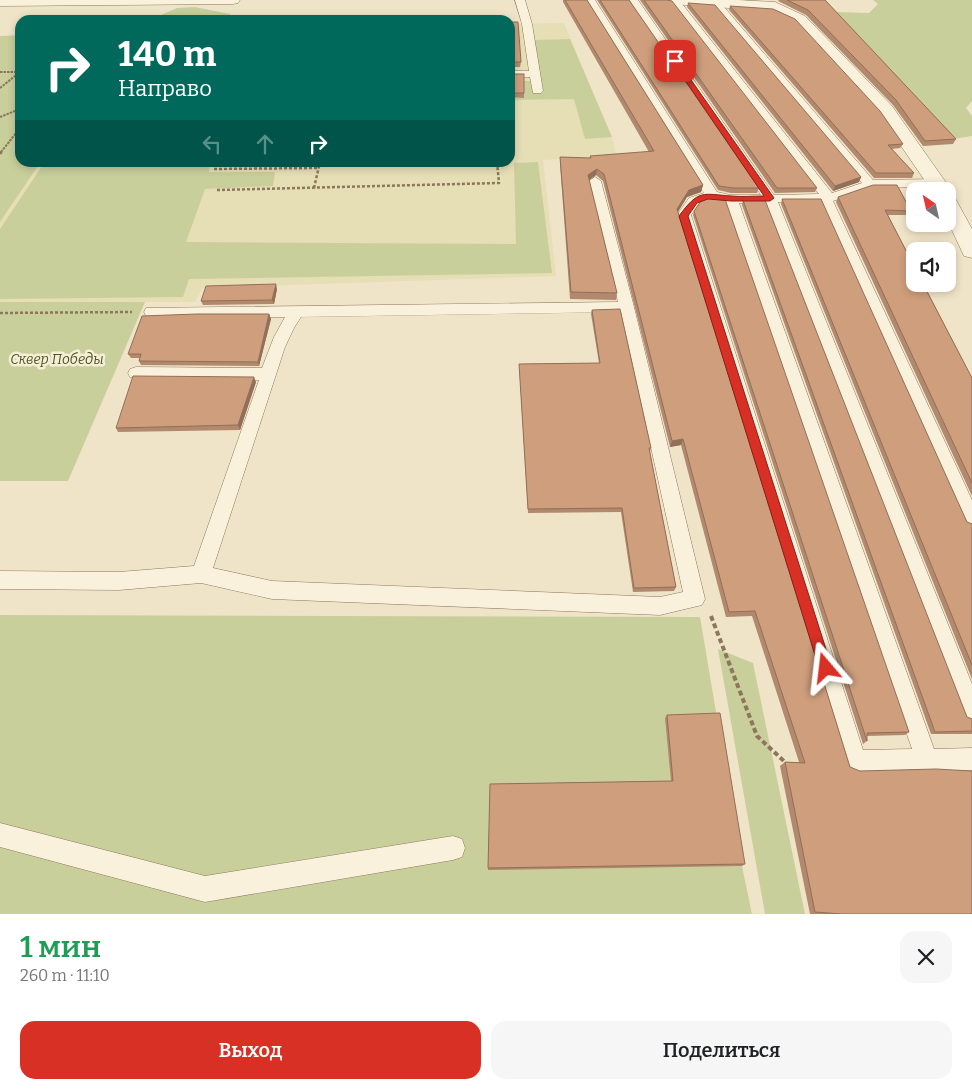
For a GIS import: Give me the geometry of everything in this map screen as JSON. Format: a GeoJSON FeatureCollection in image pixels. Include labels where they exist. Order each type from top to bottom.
{"type":"FeatureCollection","features":[{"type":"Feature","properties":{"kind":"street"},"geometry":{"type":"LineString","coordinates":[[0,2],[233,0]]}},
{"type":"Feature","properties":{"kind":"street"},"geometry":{"type":"LineString","coordinates":[[673,0],[771,4],[800,18],[886,110],[936,182]]}},
{"type":"Feature","properties":{"kind":"street"},"geometry":{"type":"LineString","coordinates":[[956,218],[970,245]]}},
{"type":"Feature","properties":{"kind":"lane"},"geometry":{"type":"LineString","coordinates":[[520,0],[527,24],[537,91]]}},
{"type":"Feature","properties":{"kind":"lane"},"geometry":{"type":"LineString","coordinates":[[590,0],[722,197],[927,760]]}},
{"type":"Feature","properties":{"kind":"lane"},"geometry":{"type":"LineString","coordinates":[[633,0],[770,198],[972,711]]}},
{"type":"Feature","properties":{"kind":"lane"},"geometry":{"type":"LineString","coordinates":[[673,0],[827,198],[972,520]]}},
{"type":"Feature","properties":{"kind":"lane"},"geometry":{"type":"LineString","coordinates":[[715,2],[870,184]]}},
{"type":"Feature","properties":{"kind":"lane"},"geometry":{"type":"LineString","coordinates":[[515,74],[533,74]]}},
{"type":"Feature","properties":{"kind":"lane"},"geometry":{"type":"LineString","coordinates":[[0,580],[119,581],[201,574],[272,590],[377,596],[660,606],[696,599],[627,306],[594,181]]}},
{"type":"Feature","properties":{"kind":"lane"},"geometry":{"type":"LineString","coordinates":[[906,186],[870,184],[827,198],[722,197],[694,201],[684,216],[855,762],[972,759]]}},
{"type":"Feature","properties":{"kind":"lane"},"geometry":{"type":"LineString","coordinates":[[151,312],[297,312],[627,306]]}},
{"type":"Feature","properties":{"kind":"lane"},"geometry":{"type":"LineString","coordinates":[[201,574],[237,460],[268,374],[288,322],[297,312]]}},
{"type":"Feature","properties":{"kind":"lane"},"geometry":{"type":"LineString","coordinates":[[136,373],[268,374]]}},
{"type":"Feature","properties":{"kind":"lane"},"geometry":{"type":"LineString","coordinates":[[0,835],[205,889],[453,848]]}},
{"type":"Feature","properties":{"kind":"path"},"geometry":{"type":"LineString","coordinates":[[0,72],[15,72]]}},
{"type":"Feature","properties":{"kind":"path"},"geometry":{"type":"LineString","coordinates":[[0,88],[15,76]]}},
{"type":"Feature","properties":{"kind":"path"},"geometry":{"type":"LineString","coordinates":[[0,117],[15,111]]}},
{"type":"Feature","properties":{"kind":"path"},"geometry":{"type":"LineString","coordinates":[[0,154],[15,134]]}},
{"type":"Feature","properties":{"kind":"path"},"geometry":{"type":"LineString","coordinates":[[217,190],[499,183],[497,167]]}},
{"type":"Feature","properties":{"kind":"path"},"geometry":{"type":"LineString","coordinates":[[214,169],[318,168],[314,188]]}},
{"type":"Feature","properties":{"kind":"path"},"geometry":{"type":"LineString","coordinates":[[0,313],[151,312]]}},
{"type":"Feature","properties":{"kind":"path"},"geometry":{"type":"LineString","coordinates":[[696,599],[713,618],[757,736],[786,763],[796,763]]}},
{"type":"Feature","properties":{"kind":"shaded area"},"geometry":{"type":"Polygon","coordinates":[[[564,23],[613,140],[616,156],[543,160],[556,276],[203,288],[195,302],[0,302],[0,222],[37,167],[515,167],[515,24],[564,23]]]}},
{"type":"Feature","properties":{"kind":"green space"},"geometry":{"type":"Polygon","coordinates":[[[873,0],[972,0],[972,101],[966,108],[972,116],[972,136],[954,139],[836,12],[869,13],[878,4],[873,0]]]}},
{"type":"Feature","properties":{"kind":"green space"},"geometry":{"type":"Polygon","coordinates":[[[195,7],[230,15],[161,15],[177,8],[195,7]]]}},
{"type":"Feature","properties":{"kind":"green space"},"geometry":{"type":"Polygon","coordinates":[[[15,35],[15,167],[37,167],[0,222],[0,36],[15,35]]]}},
{"type":"Feature","properties":{"kind":"green space"},"geometry":{"type":"Polygon","coordinates":[[[570,39],[612,137],[585,139],[574,99],[515,100],[515,81],[538,81],[534,40],[570,39]]]}},
{"type":"Feature","properties":{"kind":"green space"},"geometry":{"type":"Polygon","coordinates":[[[538,162],[552,273],[189,279],[183,297],[0,299],[0,229],[41,167],[210,167],[209,172],[275,172],[273,186],[205,189],[186,242],[516,244],[515,163],[538,162]]]}},
{"type":"Feature","properties":{"kind":"green space","name":"Сквер Победы"},"geometry":{"type":"Polygon","coordinates":[[[0,302],[145,302],[68,481],[0,481],[0,302]]]}},
{"type":"Feature","properties":{"kind":"green space"},"geometry":{"type":"Polygon","coordinates":[[[0,615],[700,617],[742,866],[752,914],[0,914],[0,615]]]}},
{"type":"Feature","properties":{"kind":"green space"},"geometry":{"type":"Polygon","coordinates":[[[718,649],[753,663],[805,914],[765,914],[718,649]]]}},
{"type":"Feature","properties":{"kind":"building"},"geometry":{"type":"Polygon","coordinates":[[[565,0],[587,0],[703,185],[689,190],[677,209],[850,767],[860,771],[936,769],[972,771],[972,914],[841,914],[815,912],[785,762],[805,763],[755,611],[729,612],[683,439],[672,441],[604,174],[597,169],[588,175],[617,293],[571,292],[560,157],[591,158],[590,156],[654,151],[565,0]]]}},
{"type":"Feature","properties":{"kind":"building"},"geometry":{"type":"Polygon","coordinates":[[[600,0],[629,0],[759,188],[719,186],[600,0]]]}},
{"type":"Feature","properties":{"kind":"building"},"geometry":{"type":"Polygon","coordinates":[[[644,0],[672,1],[817,188],[777,188],[644,0]]]}},
{"type":"Feature","properties":{"kind":"building"},"geometry":{"type":"Polygon","coordinates":[[[787,0],[825,0],[956,139],[925,141],[896,100],[808,10],[787,0]]]}},
{"type":"Feature","properties":{"kind":"building"},"geometry":{"type":"Polygon","coordinates":[[[688,3],[715,5],[861,177],[835,186],[688,3]]]}},
{"type":"Feature","properties":{"kind":"building"},"geometry":{"type":"Polygon","coordinates":[[[730,6],[773,9],[795,19],[880,111],[903,144],[888,145],[914,173],[876,173],[730,6]]]}},
{"type":"Feature","properties":{"kind":"building"},"geometry":{"type":"Polygon","coordinates":[[[515,22],[518,22],[521,62],[515,62],[515,22]]]}},
{"type":"Feature","properties":{"kind":"building"},"geometry":{"type":"Polygon","coordinates":[[[515,74],[524,74],[524,93],[515,93],[515,74]]]}},
{"type":"Feature","properties":{"kind":"building"},"geometry":{"type":"Polygon","coordinates":[[[873,185],[897,185],[906,202],[906,211],[885,210],[906,251],[906,292],[927,292],[972,378],[972,483],[838,197],[873,185]]]}},
{"type":"Feature","properties":{"kind":"building"},"geometry":{"type":"Polygon","coordinates":[[[714,196],[725,199],[909,732],[867,733],[867,741],[694,211],[701,201],[714,196]]]}},
{"type":"Feature","properties":{"kind":"building"},"geometry":{"type":"Polygon","coordinates":[[[782,199],[821,199],[967,522],[972,524],[972,665],[782,199]]]}},
{"type":"Feature","properties":{"kind":"building"},"geometry":{"type":"Polygon","coordinates":[[[743,200],[765,200],[967,717],[972,719],[972,731],[935,732],[743,200]]]}},
{"type":"Feature","properties":{"kind":"building"},"geometry":{"type":"Polygon","coordinates":[[[276,284],[272,300],[201,301],[206,286],[276,284]]]}},
{"type":"Feature","properties":{"kind":"building"},"geometry":{"type":"Polygon","coordinates":[[[620,309],[651,448],[649,448],[676,587],[634,588],[622,508],[528,509],[519,364],[600,363],[592,310],[620,309]]]}},
{"type":"Feature","properties":{"kind":"building"},"geometry":{"type":"Polygon","coordinates":[[[269,314],[258,362],[139,361],[141,354],[128,354],[142,316],[269,314]]]}},
{"type":"Feature","properties":{"kind":"building"},"geometry":{"type":"Polygon","coordinates":[[[133,376],[254,377],[238,425],[116,428],[133,376]]]}},
{"type":"Feature","properties":{"kind":"building"},"geometry":{"type":"Polygon","coordinates":[[[720,713],[745,864],[488,868],[490,784],[673,781],[667,715],[720,713]]]}},
{"type":"Feature","properties":{"kind":"route"},"geometry":{"type":"LineString","coordinates":[[675,61],[770,198],[731,199],[712,195],[706,196],[694,201],[684,216],[826,668]]}}]}
